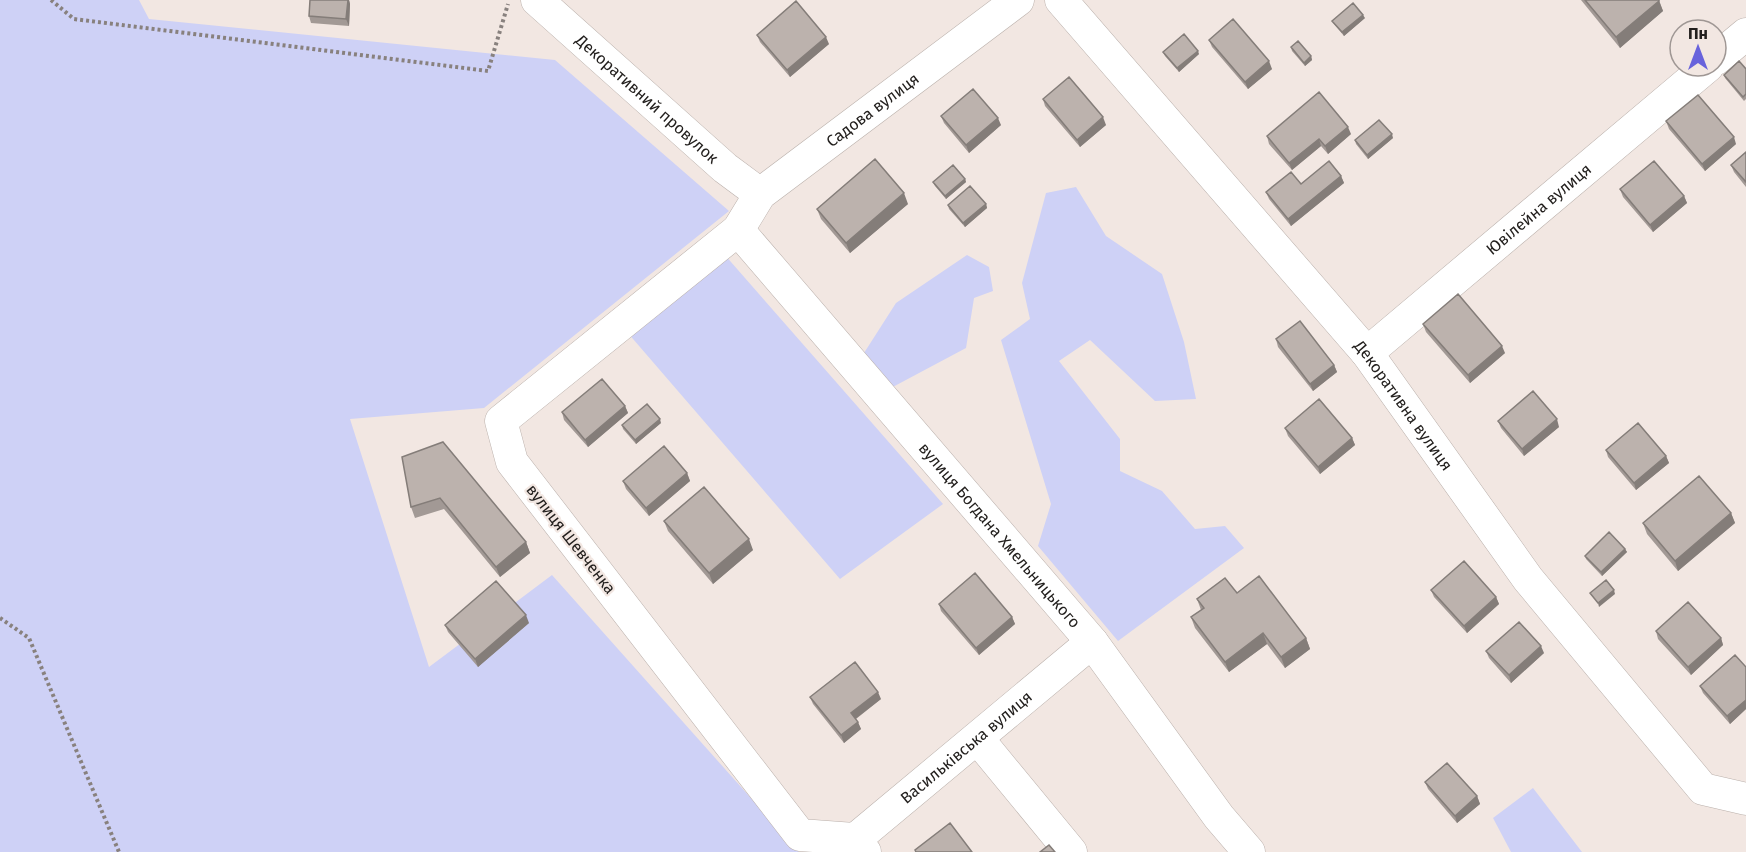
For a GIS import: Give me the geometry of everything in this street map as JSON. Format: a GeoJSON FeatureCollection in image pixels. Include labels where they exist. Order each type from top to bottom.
{"type":"FeatureCollection","features":[{"type":"Feature","properties":{"kind":"street","name":"Декоративний провулок"},"geometry":{"type":"LineString","coordinates":[[537,0],[725,168],[760,194]]}},
{"type":"Feature","properties":{"kind":"street","name":"Садова вулиця"},"geometry":{"type":"LineString","coordinates":[[738,230],[760,194],[1018,0]]}},
{"type":"Feature","properties":{"kind":"street","name":"Декоративна вулиця"},"geometry":{"type":"LineString","coordinates":[[1061,0],[1367,353],[1528,579],[1704,789],[1746,799]]}},
{"type":"Feature","properties":{"kind":"street"},"geometry":{"type":"LineString","coordinates":[[1728,49],[1746,34]]}},
{"type":"Feature","properties":{"kind":"street","name":"Ювілейна вулиця"},"geometry":{"type":"LineString","coordinates":[[1367,353],[1694,78]]}},
{"type":"Feature","properties":{"kind":"street","name":"вулиця Богдана Хмельницького"},"geometry":{"type":"LineString","coordinates":[[738,230],[1092,642],[1219,817],[1249,852]]}},
{"type":"Feature","properties":{"kind":"street","name":"вулиця Шевченка"},"geometry":{"type":"LineString","coordinates":[[738,230],[501,421],[512,462],[800,835],[853,848]]}},
{"type":"Feature","properties":{"kind":"street","name":"Васильківська вулиця"},"geometry":{"type":"LineString","coordinates":[[853,848],[1092,642]]}},
{"type":"Feature","properties":{"kind":"street"},"geometry":{"type":"LineString","coordinates":[[978,739],[1071,852]]}},
{"type":"Feature","properties":{"kind":"path"},"geometry":{"type":"LineString","coordinates":[[51,0],[74,19],[488,71],[509,0]]}},
{"type":"Feature","properties":{"kind":"path"},"geometry":{"type":"LineString","coordinates":[[0,618],[29,638],[118,852]]}},
{"type":"Feature","properties":{"kind":"shaded area"},"geometry":{"type":"Polygon","coordinates":[[[0,0],[139,0],[149,19],[555,60],[729,211],[484,408],[350,419],[429,667],[552,575],[799,852],[0,852],[0,0]]]}},
{"type":"Feature","properties":{"kind":"shaded area"},"geometry":{"type":"Polygon","coordinates":[[[1076,187],[1106,236],[1162,274],[1184,342],[1196,399],[1155,401],[1090,340],[1059,361],[1120,439],[1120,471],[1162,491],[1195,529],[1225,526],[1244,548],[1118,641],[1038,546],[1051,504],[1001,340],[1030,319],[1022,283],[1046,193],[1076,187]]]}},
{"type":"Feature","properties":{"kind":"shaded area"},"geometry":{"type":"Polygon","coordinates":[[[724,254],[943,504],[840,579],[627,332],[724,254]]]}},
{"type":"Feature","properties":{"kind":"shaded area"},"geometry":{"type":"Polygon","coordinates":[[[967,255],[989,267],[993,291],[974,298],[966,348],[889,389],[864,353],[896,303],[967,255]]]}},
{"type":"Feature","properties":{"kind":"shaded area"},"geometry":{"type":"Polygon","coordinates":[[[1533,788],[1582,852],[1511,852],[1493,818],[1533,788]]]}},
{"type":"Feature","properties":{"kind":"building"},"geometry":{"type":"Polygon","coordinates":[[[310,0],[348,0],[346,19],[309,16],[310,0]]]}},
{"type":"Feature","properties":{"kind":"building"},"geometry":{"type":"Polygon","coordinates":[[[1585,0],[1659,0],[1659,1],[1616,37],[1585,0]]]}},
{"type":"Feature","properties":{"kind":"building"},"geometry":{"type":"Polygon","coordinates":[[[796,1],[826,37],[787,70],[757,35],[796,1]]]}},
{"type":"Feature","properties":{"kind":"building"},"geometry":{"type":"Polygon","coordinates":[[[1353,3],[1363,15],[1342,32],[1332,21],[1353,3]]]}},
{"type":"Feature","properties":{"kind":"building"},"geometry":{"type":"Polygon","coordinates":[[[1233,19],[1269,61],[1245,82],[1209,40],[1233,19]]]}},
{"type":"Feature","properties":{"kind":"building"},"geometry":{"type":"Polygon","coordinates":[[[1184,34],[1198,51],[1177,68],[1163,52],[1184,34]]]}},
{"type":"Feature","properties":{"kind":"building"},"geometry":{"type":"Polygon","coordinates":[[[1298,41],[1311,56],[1304,63],[1291,47],[1298,41]]]}},
{"type":"Feature","properties":{"kind":"building"},"geometry":{"type":"Polygon","coordinates":[[[1739,61],[1746,69],[1746,94],[1743,97],[1727,78],[1728,71],[1739,61]]]}},
{"type":"Feature","properties":{"kind":"building"},"geometry":{"type":"Polygon","coordinates":[[[1069,77],[1103,117],[1077,140],[1043,99],[1069,77]]]}},
{"type":"Feature","properties":{"kind":"building"},"geometry":{"type":"Polygon","coordinates":[[[973,89],[998,118],[966,145],[941,116],[973,89]]]}},
{"type":"Feature","properties":{"kind":"building"},"geometry":{"type":"Polygon","coordinates":[[[1319,92],[1348,127],[1325,146],[1319,139],[1289,163],[1267,136],[1319,92]]]}},
{"type":"Feature","properties":{"kind":"building"},"geometry":{"type":"Polygon","coordinates":[[[1698,95],[1734,137],[1702,164],[1666,121],[1698,95]]]}},
{"type":"Feature","properties":{"kind":"building"},"geometry":{"type":"Polygon","coordinates":[[[1379,120],[1392,134],[1367,155],[1355,140],[1379,120]]]}},
{"type":"Feature","properties":{"kind":"building"},"geometry":{"type":"Polygon","coordinates":[[[1746,152],[1746,182],[1731,165],[1746,152]]]}},
{"type":"Feature","properties":{"kind":"building"},"geometry":{"type":"Polygon","coordinates":[[[875,159],[904,193],[846,243],[817,209],[875,159]]]}},
{"type":"Feature","properties":{"kind":"building"},"geometry":{"type":"Polygon","coordinates":[[[1329,161],[1341,176],[1288,219],[1266,192],[1291,172],[1301,184],[1329,161]]]}},
{"type":"Feature","properties":{"kind":"building"},"geometry":{"type":"Polygon","coordinates":[[[1654,161],[1684,196],[1650,225],[1620,189],[1654,161]]]}},
{"type":"Feature","properties":{"kind":"building"},"geometry":{"type":"Polygon","coordinates":[[[953,165],[965,179],[945,196],[933,182],[953,165]]]}},
{"type":"Feature","properties":{"kind":"building"},"geometry":{"type":"Polygon","coordinates":[[[970,186],[986,204],[963,223],[948,205],[970,186]]]}},
{"type":"Feature","properties":{"kind":"building"},"geometry":{"type":"Polygon","coordinates":[[[1458,294],[1502,346],[1468,375],[1423,324],[1458,294]]]}},
{"type":"Feature","properties":{"kind":"building"},"geometry":{"type":"Polygon","coordinates":[[[1300,321],[1334,365],[1310,384],[1276,339],[1300,321]]]}},
{"type":"Feature","properties":{"kind":"building"},"geometry":{"type":"Polygon","coordinates":[[[602,379],[625,406],[585,440],[562,412],[602,379]]]}},
{"type":"Feature","properties":{"kind":"building"},"geometry":{"type":"Polygon","coordinates":[[[1533,391],[1557,419],[1522,449],[1498,421],[1533,391]]]}},
{"type":"Feature","properties":{"kind":"building"},"geometry":{"type":"Polygon","coordinates":[[[1319,399],[1352,438],[1318,467],[1285,428],[1319,399]]]}},
{"type":"Feature","properties":{"kind":"building"},"geometry":{"type":"Polygon","coordinates":[[[647,404],[660,419],[635,440],[622,425],[647,404]]]}},
{"type":"Feature","properties":{"kind":"building"},"geometry":{"type":"Polygon","coordinates":[[[1638,423],[1666,456],[1634,483],[1606,450],[1638,423]]]}},
{"type":"Feature","properties":{"kind":"building"},"geometry":{"type":"Polygon","coordinates":[[[443,442],[526,542],[496,567],[440,498],[411,507],[402,457],[443,442]]]}},
{"type":"Feature","properties":{"kind":"building"},"geometry":{"type":"Polygon","coordinates":[[[664,446],[687,473],[646,508],[623,481],[664,446]]]}},
{"type":"Feature","properties":{"kind":"building"},"geometry":{"type":"Polygon","coordinates":[[[1699,476],[1731,513],[1675,561],[1643,523],[1699,476]]]}},
{"type":"Feature","properties":{"kind":"building"},"geometry":{"type":"Polygon","coordinates":[[[704,487],[749,539],[709,573],[664,521],[704,487]]]}},
{"type":"Feature","properties":{"kind":"building"},"geometry":{"type":"Polygon","coordinates":[[[1609,532],[1625,549],[1601,572],[1585,556],[1609,532]]]}},
{"type":"Feature","properties":{"kind":"building"},"geometry":{"type":"Polygon","coordinates":[[[1464,561],[1496,597],[1464,626],[1431,590],[1464,561]]]}},
{"type":"Feature","properties":{"kind":"building"},"geometry":{"type":"Polygon","coordinates":[[[975,573],[1012,617],[976,648],[939,604],[975,573]]]}},
{"type":"Feature","properties":{"kind":"building"},"geometry":{"type":"Polygon","coordinates":[[[1259,576],[1306,638],[1281,657],[1263,633],[1225,662],[1191,617],[1204,608],[1197,599],[1225,578],[1237,593],[1259,576]]]}},
{"type":"Feature","properties":{"kind":"building"},"geometry":{"type":"Polygon","coordinates":[[[1606,580],[1614,590],[1598,603],[1590,593],[1606,580]]]}},
{"type":"Feature","properties":{"kind":"building"},"geometry":{"type":"Polygon","coordinates":[[[496,581],[526,615],[475,659],[445,625],[496,581]]]}},
{"type":"Feature","properties":{"kind":"building"},"geometry":{"type":"Polygon","coordinates":[[[1688,602],[1721,638],[1688,667],[1656,631],[1688,602]]]}},
{"type":"Feature","properties":{"kind":"building"},"geometry":{"type":"Polygon","coordinates":[[[1519,622],[1541,646],[1509,675],[1486,651],[1519,622]]]}},
{"type":"Feature","properties":{"kind":"building"},"geometry":{"type":"Polygon","coordinates":[[[1735,655],[1746,667],[1746,700],[1727,716],[1700,686],[1735,655]]]}},
{"type":"Feature","properties":{"kind":"building"},"geometry":{"type":"Polygon","coordinates":[[[855,662],[878,692],[851,713],[858,722],[841,735],[810,697],[855,662]]]}},
{"type":"Feature","properties":{"kind":"building"},"geometry":{"type":"Polygon","coordinates":[[[1447,763],[1477,796],[1455,816],[1425,782],[1447,763]]]}},
{"type":"Feature","properties":{"kind":"building"},"geometry":{"type":"Polygon","coordinates":[[[950,823],[972,852],[916,852],[915,850],[950,823]]]}},
{"type":"Feature","properties":{"kind":"building"},"geometry":{"type":"Polygon","coordinates":[[[1049,845],[1055,852],[1040,852],[1049,845]]]}}]}
